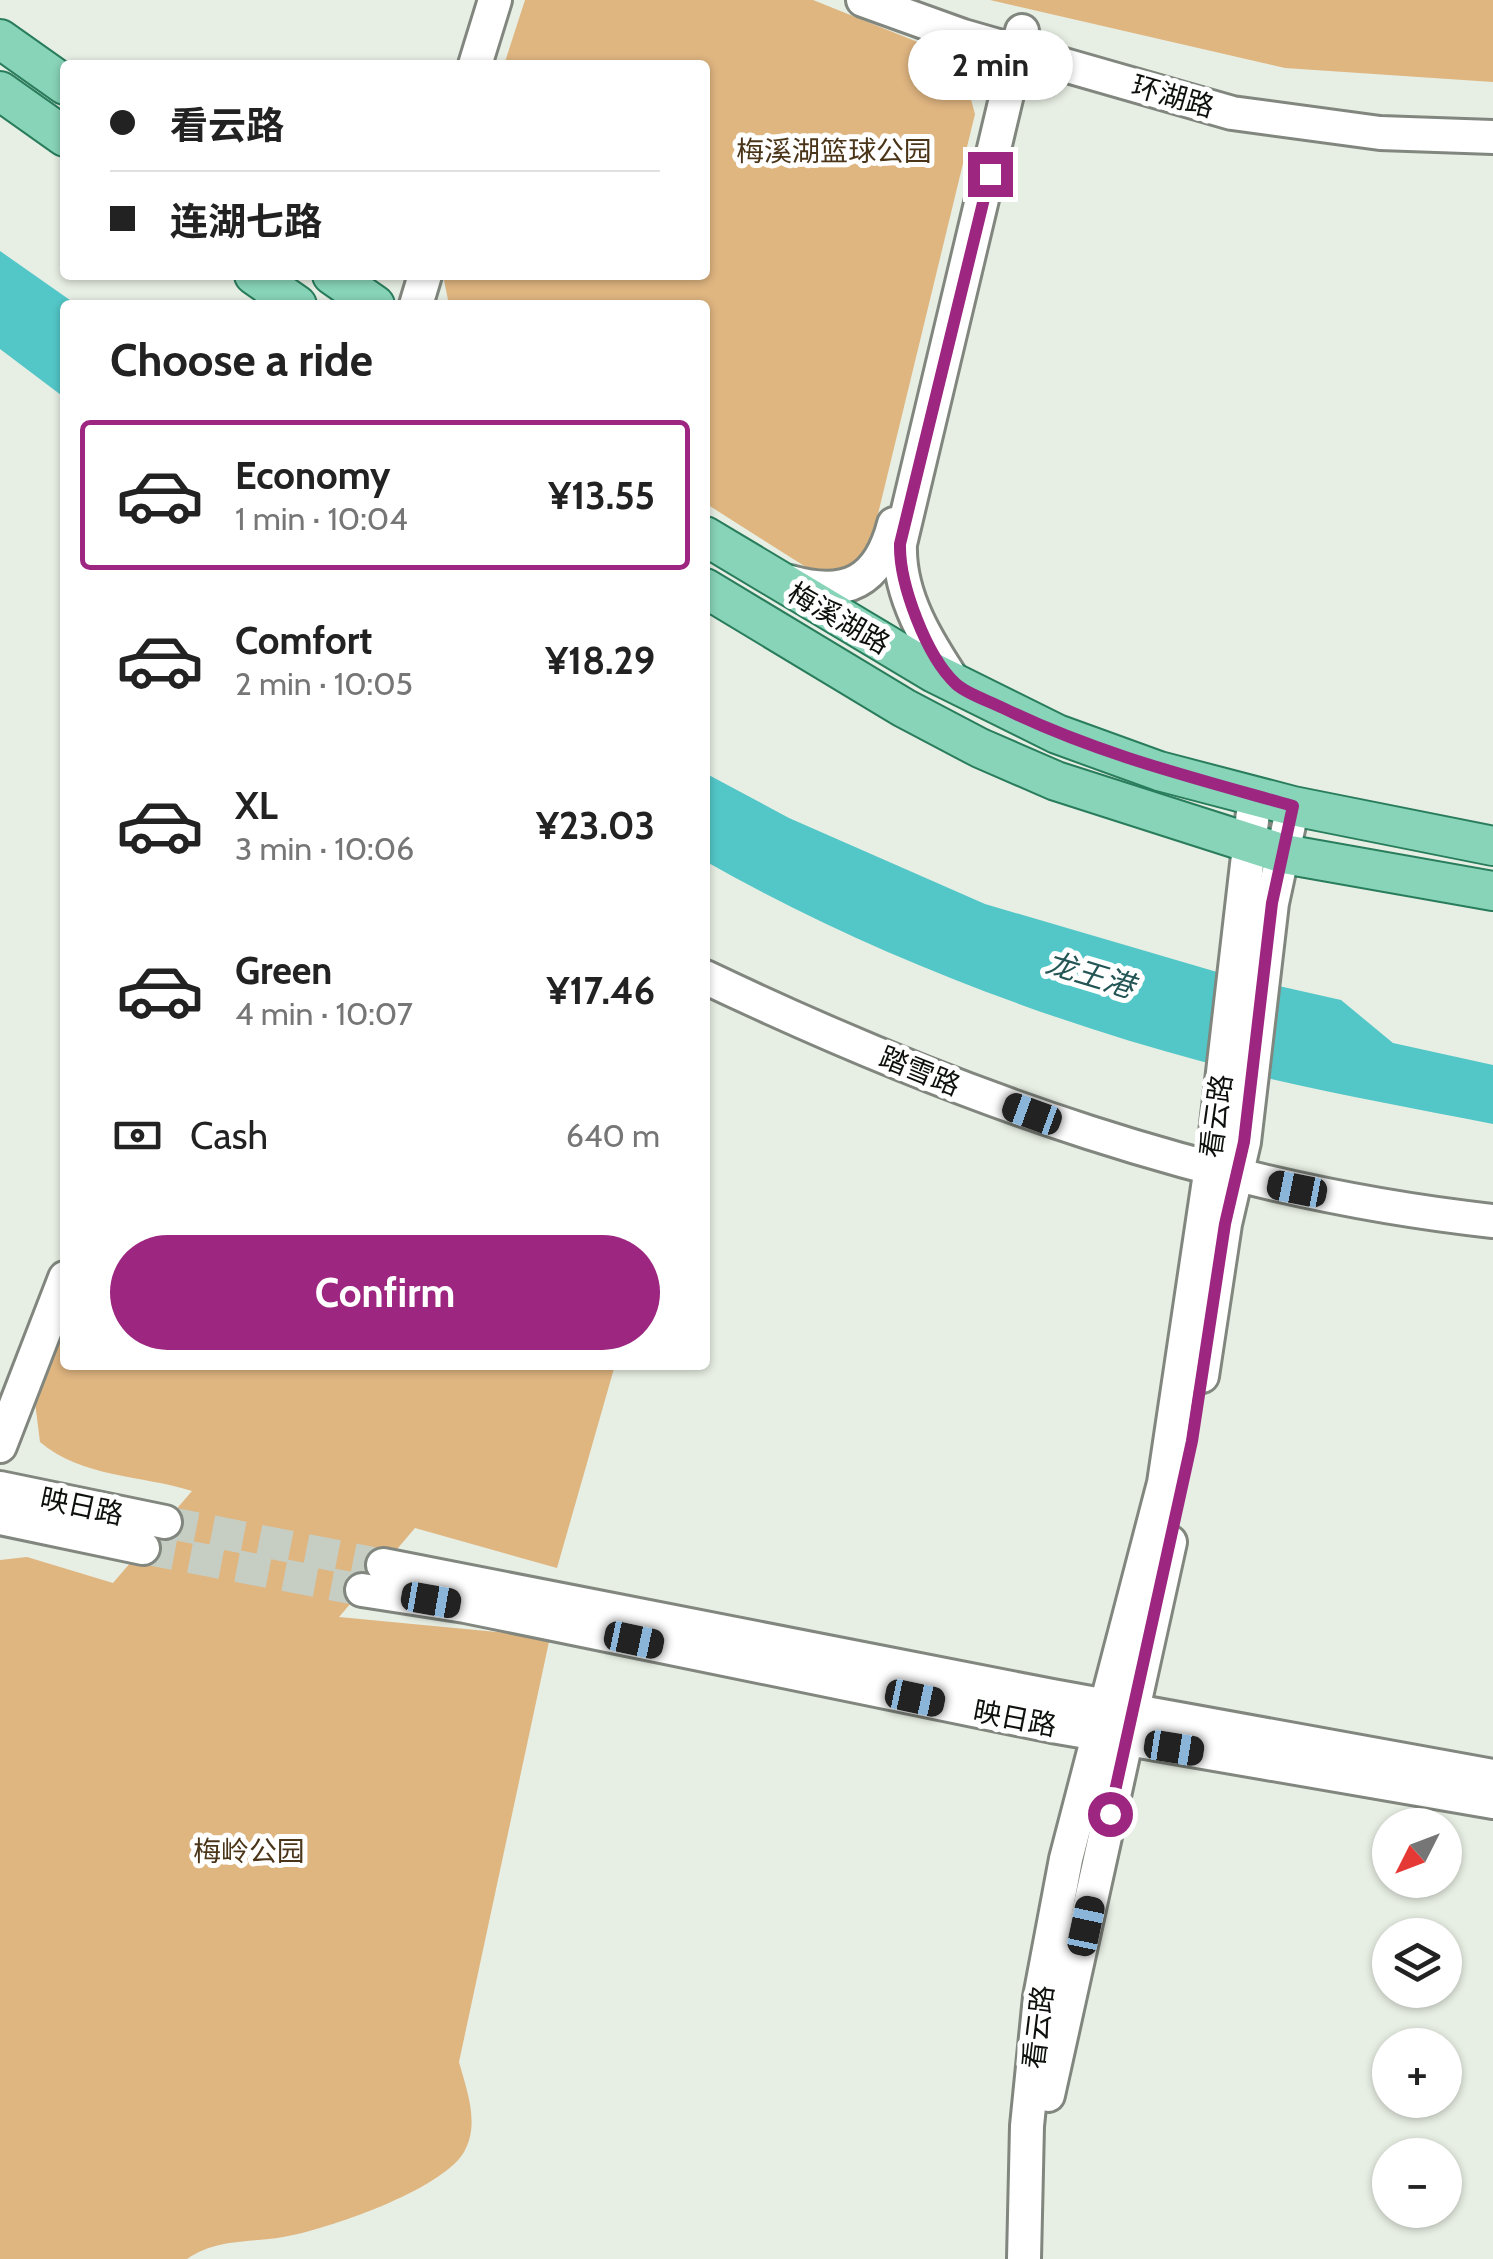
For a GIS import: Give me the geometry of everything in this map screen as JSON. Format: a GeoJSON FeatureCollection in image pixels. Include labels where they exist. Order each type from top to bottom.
{"type":"FeatureCollection","features":[{"type":"Feature","properties":{"kind":"main road"},"geometry":{"type":"LineString","coordinates":[[477,60],[495,0]]}},
{"type":"Feature","properties":{"kind":"main road"},"geometry":{"type":"LineString","coordinates":[[489,60],[507,0]]}},
{"type":"Feature","properties":{"kind":"main road","name":"环湖路"},"geometry":{"type":"LineString","coordinates":[[863,0],[1229,90],[1414,115],[1493,116]]}},
{"type":"Feature","properties":{"kind":"main road","name":"环湖路"},"geometry":{"type":"LineString","coordinates":[[927,0],[1012,39],[1232,113],[1380,133],[1493,136]]}},
{"type":"Feature","properties":{"kind":"main road"},"geometry":{"type":"LineString","coordinates":[[0,39],[60,81]]}},
{"type":"Feature","properties":{"kind":"main road"},"geometry":{"type":"LineString","coordinates":[[766,575],[811,588],[844,588],[883,558],[1012,39]]}},
{"type":"Feature","properties":{"kind":"main road"},"geometry":{"type":"LineString","coordinates":[[956,684],[914,612],[902,574],[900,544],[1012,39]]}},
{"type":"Feature","properties":{"kind":"main road"},"geometry":{"type":"LineString","coordinates":[[0,90],[60,133]]}},
{"type":"Feature","properties":{"kind":"main road"},"geometry":{"type":"LineString","coordinates":[[261,280],[290,300]]}},
{"type":"Feature","properties":{"kind":"main road"},"geometry":{"type":"LineString","coordinates":[[339,280],[367,300]]}},
{"type":"Feature","properties":{"kind":"main road","name":"梅溪湖路"},"geometry":{"type":"LineString","coordinates":[[710,539],[956,684],[1057,734],[1160,771],[1293,806],[1493,846]]}},
{"type":"Feature","properties":{"kind":"main road","name":"梅溪湖路"},"geometry":{"type":"LineString","coordinates":[[710,591],[852,679],[980,748],[1056,781],[1267,848],[1493,891]]}},
{"type":"Feature","properties":{"kind":"main road"},"geometry":{"type":"LineString","coordinates":[[1255,795],[1267,848]]}},
{"type":"Feature","properties":{"kind":"main road"},"geometry":{"type":"LineString","coordinates":[[1267,848],[1293,806]]}},
{"type":"Feature","properties":{"kind":"main road","name":"看云路"},"geometry":{"type":"LineString","coordinates":[[1039,2259],[1044,2113],[1117,1722],[1192,1441],[1222,1178],[1267,848]]}},
{"type":"Feature","properties":{"kind":"main road","name":"踏雪路"},"geometry":{"type":"LineString","coordinates":[[710,978],[964,1089],[1222,1178],[1393,1208],[1493,1220]]}},
{"type":"Feature","properties":{"kind":"main road","name":"踏雪路"},"geometry":{"type":"LineString","coordinates":[[710,991],[960,1100],[1222,1178],[1392,1218],[1493,1231]]}},
{"type":"Feature","properties":{"kind":"main road"},"geometry":{"type":"LineString","coordinates":[[0,1418],[60,1263]]}},
{"type":"Feature","properties":{"kind":"main road"},"geometry":{"type":"LineString","coordinates":[[0,1446],[60,1291]]}},
{"type":"Feature","properties":{"kind":"main road","name":"映日路"},"geometry":{"type":"LineString","coordinates":[[0,1488],[165,1522]]}},
{"type":"Feature","properties":{"kind":"main road","name":"映日路"},"geometry":{"type":"LineString","coordinates":[[0,1518],[143,1548]]}},
{"type":"Feature","properties":{"kind":"main road","name":"映日路"},"geometry":{"type":"LineString","coordinates":[[373,1577],[1117,1722],[1493,1802]]}},
{"type":"Feature","properties":{"kind":"main road","name":"看云路"},"geometry":{"type":"LineString","coordinates":[[1024,2259],[1027,2126],[1040,1997],[1066,1859],[1117,1722]]}},
{"type":"Feature","properties":{"kind":"main road","name":"映日路"},"geometry":{"type":"LineString","coordinates":[[1117,1722],[1493,1776]]}},
{"type":"Feature","properties":{"kind":"green space","name":"梅溪湖篮球公园"},"geometry":{"type":"Polygon","coordinates":[[[525,0],[813,0],[940,51],[965,78],[975,114],[870,547],[850,569],[817,574],[710,506],[710,300],[448,300],[444,280],[710,280],[710,60],[506,60],[525,0]]]}},
{"type":"Feature","properties":{"kind":"green space"},"geometry":{"type":"Polygon","coordinates":[[[990,0],[1493,0],[1493,82],[1285,68],[990,0]]]}},
{"type":"Feature","properties":{"kind":"green space","name":"梅岭公园"},"geometry":{"type":"Polygon","coordinates":[[[60,1338],[60,1370],[614,1370],[557,1568],[415,1528],[339,1617],[550,1637],[459,2062],[472,2119],[469,2141],[452,2166],[408,2194],[326,2226],[283,2237],[222,2244],[187,2259],[0,2259],[0,1560],[27,1557],[113,1583],[192,1491],[93,1469],[57,1454],[40,1442],[35,1402],[60,1338]]]}},
{"type":"Feature","properties":{"kind":"water"},"geometry":{"type":"Polygon","coordinates":[[[0,251],[70,300],[60,300],[60,394],[0,349],[0,251]]]}},
{"type":"Feature","properties":{"kind":"water","name":"龙王港"},"geometry":{"type":"Polygon","coordinates":[[[710,776],[789,818],[985,904],[1217,972],[1341,1000],[1393,1043],[1493,1065],[1493,1124],[1275,1080],[1139,1044],[948,977],[764,893],[710,864],[710,776]]]}},
{"type":"Feature","properties":{"kind":"tunnel"},"geometry":{"type":"LineString","coordinates":[[165,1522],[383,1565]]}},
{"type":"Feature","properties":{"kind":"tunnel"},"geometry":{"type":"LineString","coordinates":[[143,1548],[362,1590]]}},
{"type":"Feature","properties":{"kind":"route"},"geometry":{"type":"LineString","coordinates":[[990,174],[900,544],[902,574],[914,612],[956,684],[1057,734],[1160,771],[1293,806],[1272,903],[1244,1142],[1225,1224],[1192,1441],[1110,1814]]}}]}
